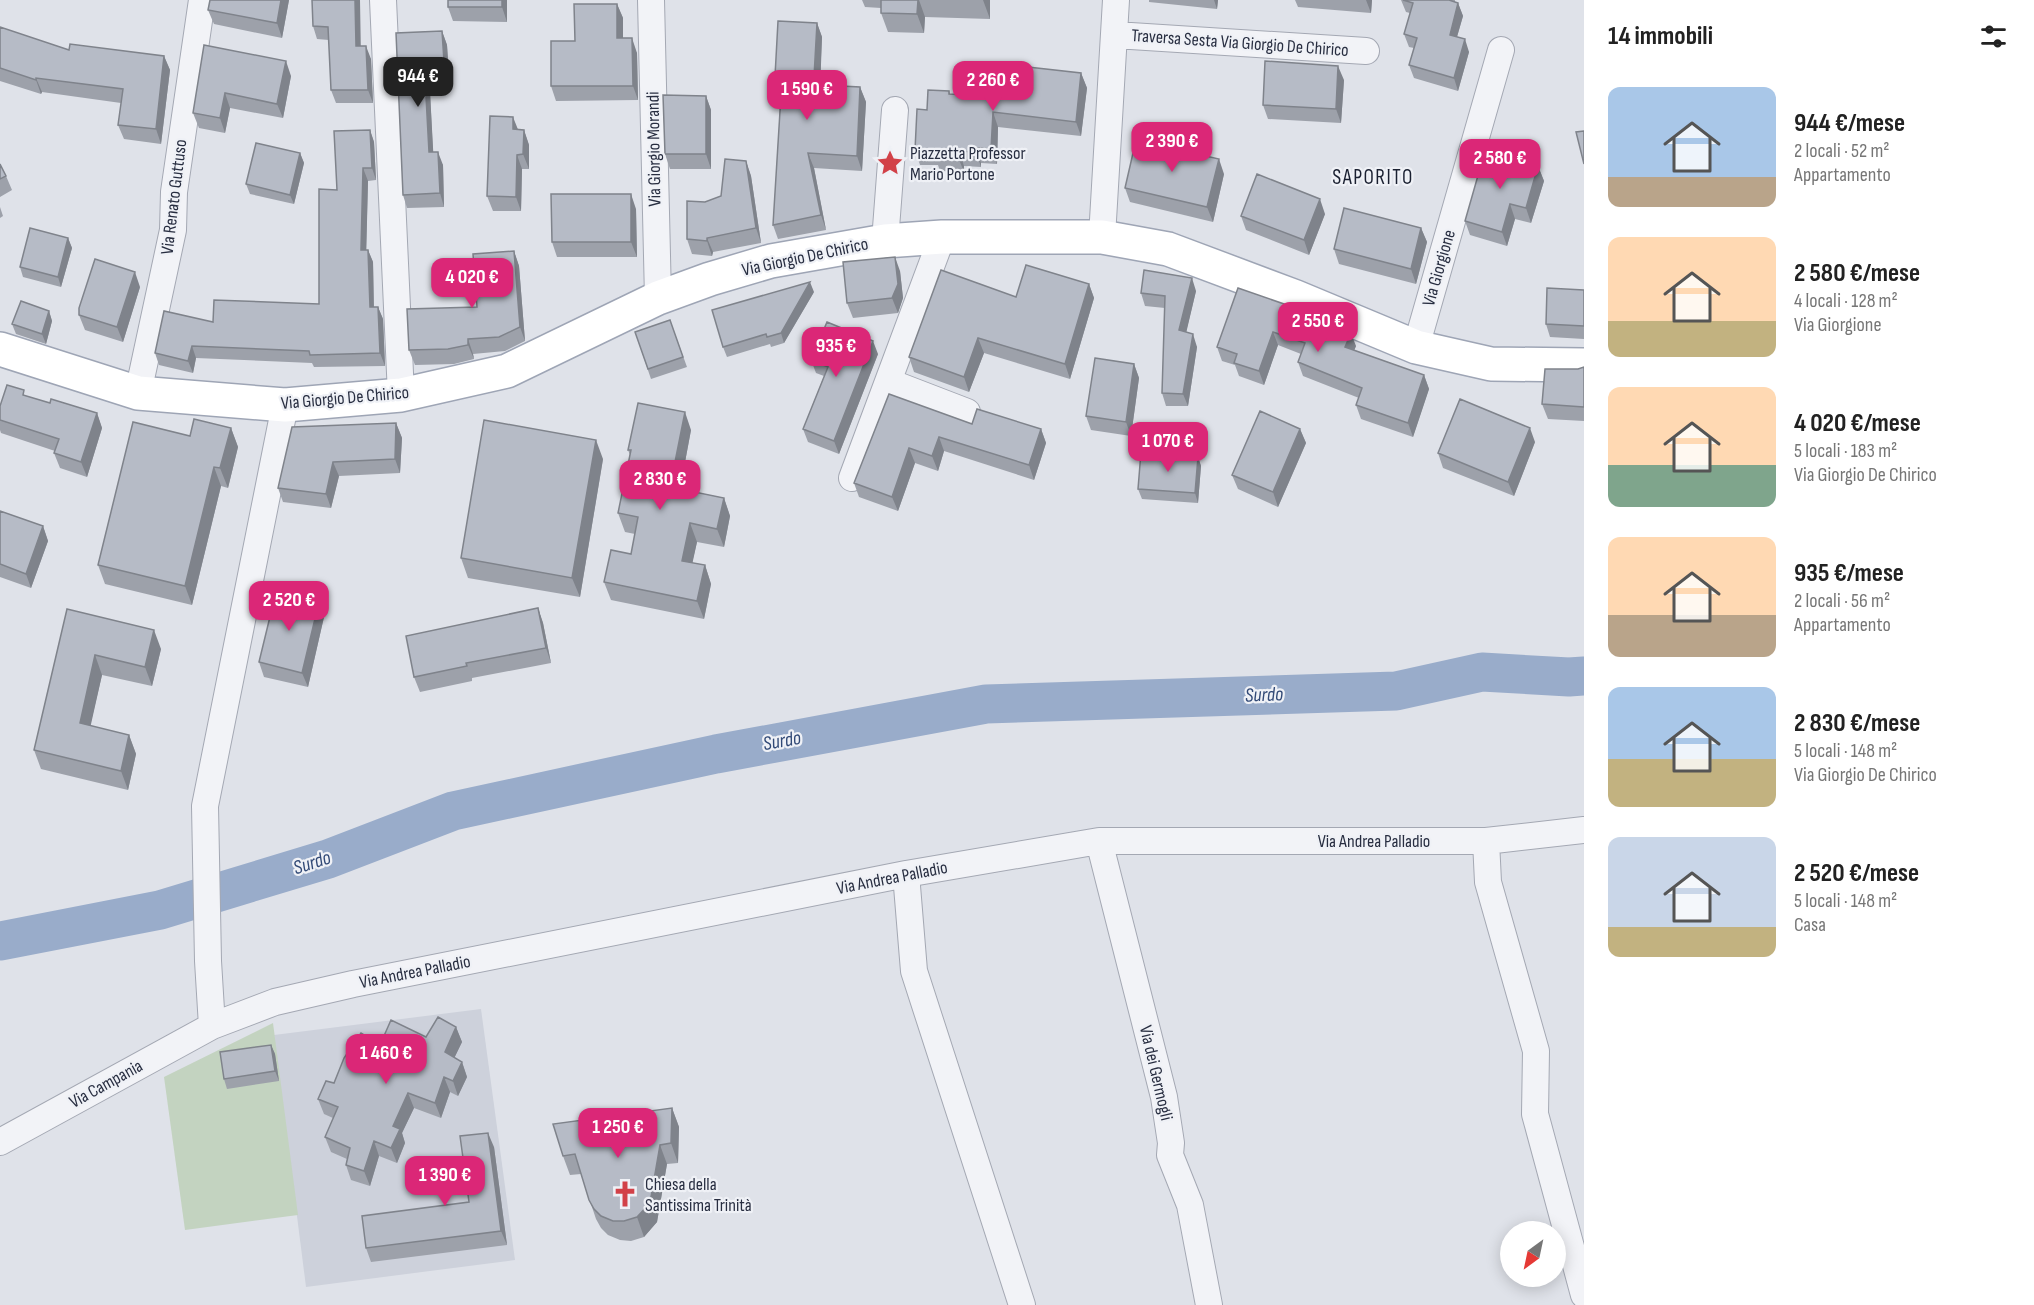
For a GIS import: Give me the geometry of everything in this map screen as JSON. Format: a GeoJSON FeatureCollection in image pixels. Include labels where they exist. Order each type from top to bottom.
{"type":"FeatureCollection","features":[{"type":"Feature","properties":{"kind":"main road","name":"Via Giorgio De Chirico"},"geometry":{"type":"LineString","coordinates":[[2,354],[138,393],[285,405],[401,395],[507,371],[657,298],[771,261],[885,241],[942,237],[1102,237],[1168,249],[1296,297],[1416,347],[1491,364],[1584,365]]}},
{"type":"Feature","properties":{"kind":"street","name":"Via Renato Guttuso"},"geometry":{"type":"LineString","coordinates":[[138,393],[173,230],[174,192],[202,0]]}},
{"type":"Feature","properties":{"kind":"street"},"geometry":{"type":"LineString","coordinates":[[383,0],[401,395]]}},
{"type":"Feature","properties":{"kind":"street","name":"Via Giorgio Morandi"},"geometry":{"type":"LineString","coordinates":[[651,0],[657,298]]}},
{"type":"Feature","properties":{"kind":"street","name":"Traversa Sesta Via Giorgio De Chirico"},"geometry":{"type":"LineString","coordinates":[[1102,237],[1116,0]]}},
{"type":"Feature","properties":{"kind":"street","name":"Traversa Sesta Via Giorgio De Chirico"},"geometry":{"type":"LineString","coordinates":[[1115,35],[1366,51]]}},
{"type":"Feature","properties":{"kind":"street","name":"Via Giorgione"},"geometry":{"type":"LineString","coordinates":[[1416,347],[1501,50]]}},
{"type":"Feature","properties":{"kind":"street"},"geometry":{"type":"LineString","coordinates":[[885,241],[895,110]]}},
{"type":"Feature","properties":{"kind":"street"},"geometry":{"type":"LineString","coordinates":[[852,478],[942,237]]}},
{"type":"Feature","properties":{"kind":"street"},"geometry":{"type":"LineString","coordinates":[[889,382],[967,412]]}},
{"type":"Feature","properties":{"kind":"street"},"geometry":{"type":"LineString","coordinates":[[212,1026],[208,961],[205,806],[285,405]]}},
{"type":"Feature","properties":{"kind":"street","name":"Via Andrea Palladio"},"geometry":{"type":"LineString","coordinates":[[212,1026],[275,1002],[353,984],[906,874],[1099,841],[1486,841],[1584,830]]}},
{"type":"Feature","properties":{"kind":"street","name":"Via dei Germogli"},"geometry":{"type":"LineString","coordinates":[[1099,841],[1164,1097],[1171,1143],[1170,1155],[1190,1205],[1209,1305]]}},
{"type":"Feature","properties":{"kind":"street"},"geometry":{"type":"LineString","coordinates":[[1486,841],[1488,882],[1536,1051],[1535,1114],[1584,1295]]}},
{"type":"Feature","properties":{"kind":"street"},"geometry":{"type":"LineString","coordinates":[[906,874],[914,971],[1022,1305]]}},
{"type":"Feature","properties":{"kind":"street","name":"Via Campania"},"geometry":{"type":"LineString","coordinates":[[0,1142],[212,1026]]}},
{"type":"Feature","properties":{"kind":"shaded area"},"geometry":{"type":"Polygon","coordinates":[[[481,1009],[515,1260],[306,1287],[274,1035],[481,1009]]]}},
{"type":"Feature","properties":{"kind":"green space"},"geometry":{"type":"Polygon","coordinates":[[[273,1023],[298,1215],[185,1230],[164,1077],[273,1023]]]}},
{"type":"Feature","properties":{"kind":"building"},"geometry":{"type":"Polygon","coordinates":[[[210,0],[281,0],[277,23],[208,10],[210,0]]]}},
{"type":"Feature","properties":{"kind":"building"},"geometry":{"type":"Polygon","coordinates":[[[312,0],[355,0],[356,46],[366,46],[368,90],[331,90],[328,27],[313,26],[312,0]]]}},
{"type":"Feature","properties":{"kind":"building"},"geometry":{"type":"Polygon","coordinates":[[[448,0],[502,0],[502,7],[448,7],[448,0]]]}},
{"type":"Feature","properties":{"kind":"building"},"geometry":{"type":"Polygon","coordinates":[[[881,0],[918,0],[917,14],[881,13],[881,0]]]}},
{"type":"Feature","properties":{"kind":"building"},"geometry":{"type":"Polygon","coordinates":[[[1403,0],[1449,0],[1458,3],[1450,35],[1465,39],[1454,78],[1409,65],[1417,38],[1404,34],[1413,3],[1403,0]]]}},
{"type":"Feature","properties":{"kind":"building"},"geometry":{"type":"Polygon","coordinates":[[[574,4],[617,4],[617,38],[632,38],[633,86],[551,86],[551,41],[575,41],[574,4]]]}},
{"type":"Feature","properties":{"kind":"building"},"geometry":{"type":"Polygon","coordinates":[[[778,21],[817,23],[814,77],[821,78],[821,85],[860,87],[857,156],[808,153],[821,215],[773,225],[781,95],[774,95],[778,21]]]}},
{"type":"Feature","properties":{"kind":"building"},"geometry":{"type":"Polygon","coordinates":[[[0,27],[69,50],[70,44],[164,56],[156,129],[118,125],[123,89],[36,78],[36,80],[0,68],[0,27]]]}},
{"type":"Feature","properties":{"kind":"building"},"geometry":{"type":"Polygon","coordinates":[[[442,31],[445,77],[425,78],[429,152],[438,152],[440,193],[403,195],[396,33],[442,31]]]}},
{"type":"Feature","properties":{"kind":"building"},"geometry":{"type":"Polygon","coordinates":[[[204,45],[286,61],[277,104],[225,93],[220,118],[193,113],[204,45]]]}},
{"type":"Feature","properties":{"kind":"building"},"geometry":{"type":"Polygon","coordinates":[[[1265,61],[1338,66],[1336,109],[1263,105],[1265,61]]]}},
{"type":"Feature","properties":{"kind":"building"},"geometry":{"type":"Polygon","coordinates":[[[1028,67],[1081,73],[1076,122],[993,112],[991,149],[976,148],[976,152],[959,151],[958,157],[935,156],[935,151],[915,150],[917,109],[927,110],[928,90],[949,91],[949,94],[1025,98],[1028,67]]]}},
{"type":"Feature","properties":{"kind":"building"},"geometry":{"type":"Polygon","coordinates":[[[663,95],[706,96],[706,154],[665,154],[663,95]]]}},
{"type":"Feature","properties":{"kind":"building"},"geometry":{"type":"Polygon","coordinates":[[[490,116],[513,117],[513,129],[524,130],[523,154],[517,155],[516,197],[487,196],[490,116]]]}},
{"type":"Feature","properties":{"kind":"building"},"geometry":{"type":"Polygon","coordinates":[[[370,130],[372,168],[363,168],[361,250],[368,250],[370,307],[378,307],[380,353],[310,355],[309,351],[192,346],[188,361],[155,353],[164,311],[213,322],[214,300],[319,304],[319,189],[337,190],[334,131],[370,130]]]}},
{"type":"Feature","properties":{"kind":"building"},"geometry":{"type":"Polygon","coordinates":[[[1584,131],[1584,164],[1576,132],[1584,131]]]}},
{"type":"Feature","properties":{"kind":"building"},"geometry":{"type":"Polygon","coordinates":[[[1136,140],[1219,159],[1207,207],[1125,188],[1136,140]]]}},
{"type":"Feature","properties":{"kind":"building"},"geometry":{"type":"Polygon","coordinates":[[[256,143],[300,153],[290,195],[246,184],[256,143]]]}},
{"type":"Feature","properties":{"kind":"building"},"geometry":{"type":"Polygon","coordinates":[[[1485,151],[1538,166],[1526,208],[1510,204],[1502,232],[1465,221],[1485,151]]]}},
{"type":"Feature","properties":{"kind":"building"},"geometry":{"type":"Polygon","coordinates":[[[725,159],[746,161],[756,228],[707,238],[707,241],[687,239],[687,201],[705,202],[721,196],[725,159]]]}},
{"type":"Feature","properties":{"kind":"building"},"geometry":{"type":"Polygon","coordinates":[[[0,164],[6,176],[0,179],[0,164]]]}},
{"type":"Feature","properties":{"kind":"building"},"geometry":{"type":"Polygon","coordinates":[[[1257,174],[1320,199],[1304,240],[1241,216],[1257,174]]]}},
{"type":"Feature","properties":{"kind":"building"},"geometry":{"type":"Polygon","coordinates":[[[551,194],[631,194],[631,242],[552,242],[551,194]]]}},
{"type":"Feature","properties":{"kind":"building"},"geometry":{"type":"Polygon","coordinates":[[[1344,208],[1421,228],[1411,269],[1334,249],[1344,208]]]}},
{"type":"Feature","properties":{"kind":"building"},"geometry":{"type":"Polygon","coordinates":[[[30,228],[68,238],[58,277],[20,267],[30,228]]]}},
{"type":"Feature","properties":{"kind":"building"},"geometry":{"type":"Polygon","coordinates":[[[514,251],[520,327],[499,337],[468,339],[468,345],[448,349],[409,350],[407,309],[477,307],[473,254],[514,251]]]}},
{"type":"Feature","properties":{"kind":"building"},"geometry":{"type":"Polygon","coordinates":[[[895,257],[898,284],[892,298],[847,303],[843,262],[895,257]]]}},
{"type":"Feature","properties":{"kind":"building"},"geometry":{"type":"Polygon","coordinates":[[[95,259],[135,272],[117,327],[79,315],[79,308],[95,259]]]}},
{"type":"Feature","properties":{"kind":"building"},"geometry":{"type":"Polygon","coordinates":[[[1026,265],[1089,284],[1065,364],[978,338],[964,377],[909,357],[941,270],[1016,297],[1026,265]]]}},
{"type":"Feature","properties":{"kind":"building"},"geometry":{"type":"Polygon","coordinates":[[[1144,270],[1192,278],[1179,330],[1193,334],[1183,394],[1162,393],[1165,296],[1141,293],[1144,270]]]}},
{"type":"Feature","properties":{"kind":"building"},"geometry":{"type":"Polygon","coordinates":[[[810,282],[781,333],[767,337],[766,334],[723,347],[712,310],[810,282]]]}},
{"type":"Feature","properties":{"kind":"building"},"geometry":{"type":"Polygon","coordinates":[[[1238,288],[1287,305],[1286,307],[1351,333],[1345,347],[1424,375],[1408,423],[1356,405],[1362,388],[1298,362],[1305,343],[1273,332],[1259,371],[1234,363],[1237,354],[1217,347],[1238,288]]]}},
{"type":"Feature","properties":{"kind":"building"},"geometry":{"type":"Polygon","coordinates":[[[1547,288],[1584,290],[1584,326],[1546,324],[1547,288]]]}},
{"type":"Feature","properties":{"kind":"building"},"geometry":{"type":"Polygon","coordinates":[[[21,301],[49,311],[42,334],[12,324],[21,301]]]}},
{"type":"Feature","properties":{"kind":"building"},"geometry":{"type":"Polygon","coordinates":[[[670,320],[683,357],[648,369],[635,332],[670,320]]]}},
{"type":"Feature","properties":{"kind":"building"},"geometry":{"type":"Polygon","coordinates":[[[827,322],[873,341],[834,441],[803,429],[828,367],[811,360],[827,322]]]}},
{"type":"Feature","properties":{"kind":"building"},"geometry":{"type":"Polygon","coordinates":[[[1095,358],[1134,364],[1126,422],[1086,416],[1095,358]]]}},
{"type":"Feature","properties":{"kind":"building"},"geometry":{"type":"Polygon","coordinates":[[[1584,367],[1584,407],[1542,404],[1545,369],[1584,367]]]}},
{"type":"Feature","properties":{"kind":"building"},"geometry":{"type":"Polygon","coordinates":[[[7,385],[24,390],[23,395],[50,403],[51,399],[97,413],[81,462],[54,453],[59,439],[0,420],[0,406],[7,385]]]}},
{"type":"Feature","properties":{"kind":"building"},"geometry":{"type":"Polygon","coordinates":[[[889,394],[972,424],[977,409],[1041,429],[1029,465],[939,437],[932,456],[909,448],[892,497],[854,483],[889,394]]]}},
{"type":"Feature","properties":{"kind":"building"},"geometry":{"type":"Polygon","coordinates":[[[1460,399],[1530,428],[1508,482],[1438,453],[1460,399]]]}},
{"type":"Feature","properties":{"kind":"building"},"geometry":{"type":"Polygon","coordinates":[[[638,403],[685,412],[670,487],[724,498],[717,529],[690,523],[682,561],[705,565],[697,601],[604,582],[611,550],[631,554],[638,517],[618,513],[638,403]]]}},
{"type":"Feature","properties":{"kind":"building"},"geometry":{"type":"Polygon","coordinates":[[[1260,411],[1300,429],[1273,492],[1232,475],[1260,411]]]}},
{"type":"Feature","properties":{"kind":"building"},"geometry":{"type":"Polygon","coordinates":[[[194,419],[231,428],[220,468],[214,467],[185,586],[98,565],[133,422],[190,436],[194,419]]]}},
{"type":"Feature","properties":{"kind":"building"},"geometry":{"type":"Polygon","coordinates":[[[484,420],[596,440],[572,578],[461,558],[484,420]]]}},
{"type":"Feature","properties":{"kind":"building"},"geometry":{"type":"Polygon","coordinates":[[[396,423],[395,459],[333,462],[326,494],[278,488],[292,427],[396,423]]]}},
{"type":"Feature","properties":{"kind":"building"},"geometry":{"type":"Polygon","coordinates":[[[1141,452],[1198,457],[1195,493],[1138,489],[1141,452]]]}},
{"type":"Feature","properties":{"kind":"building"},"geometry":{"type":"Polygon","coordinates":[[[0,511],[43,526],[26,574],[0,564],[0,511]]]}},
{"type":"Feature","properties":{"kind":"building"},"geometry":{"type":"Polygon","coordinates":[[[276,592],[319,602],[302,673],[259,662],[276,592]]]}},
{"type":"Feature","properties":{"kind":"building"},"geometry":{"type":"Polygon","coordinates":[[[538,608],[546,648],[466,663],[467,666],[414,677],[406,636],[538,608]]]}},
{"type":"Feature","properties":{"kind":"building"},"geometry":{"type":"Polygon","coordinates":[[[67,609],[154,630],[145,667],[95,655],[80,723],[129,735],[121,771],[34,750],[67,609]]]}},
{"type":"Feature","properties":{"kind":"building"},"geometry":{"type":"Polygon","coordinates":[[[438,1017],[456,1027],[445,1052],[462,1062],[453,1081],[444,1077],[435,1103],[408,1093],[393,1126],[400,1129],[391,1148],[374,1141],[364,1171],[346,1165],[350,1148],[325,1137],[338,1107],[318,1099],[326,1081],[334,1083],[344,1058],[361,1033],[380,1045],[391,1020],[426,1037],[438,1017]]]}},
{"type":"Feature","properties":{"kind":"building"},"geometry":{"type":"Polygon","coordinates":[[[271,1045],[275,1071],[224,1079],[220,1052],[271,1045]]]}},
{"type":"Feature","properties":{"kind":"building","name":"Chiesa della Santissima Trinità"},"geometry":{"type":"Polygon","coordinates":[[[672,1108],[671,1143],[660,1145],[650,1203],[637,1217],[624,1221],[613,1221],[601,1216],[589,1200],[575,1154],[563,1156],[553,1124],[672,1108]]]}},
{"type":"Feature","properties":{"kind":"building"},"geometry":{"type":"Polygon","coordinates":[[[488,1133],[501,1231],[366,1248],[362,1216],[469,1202],[460,1136],[488,1133]]]}},
{"type":"Feature","properties":{"kind":"waterway","name":"Surdo"},"geometry":{"type":"LineString","coordinates":[[0,941],[160,910],[328,859],[453,811],[716,754],[986,704],[1396,691],[1482,672],[1584,676]]}},
{"type":"Feature","properties":{"kind":"place","name":"Piazzetta Professor Mario Portone"},"geometry":{"type":"Point","coordinates":[890,163]}},
{"type":"Feature","properties":{"kind":"place","name":"Chiesa della Santissima Trinità"},"geometry":{"type":"Point","coordinates":[625,1194]}},
{"type":"Feature","properties":{"kind":"district","name":"SAPORITO"},"geometry":{"type":"Point","coordinates":[1373,177]}}]}
